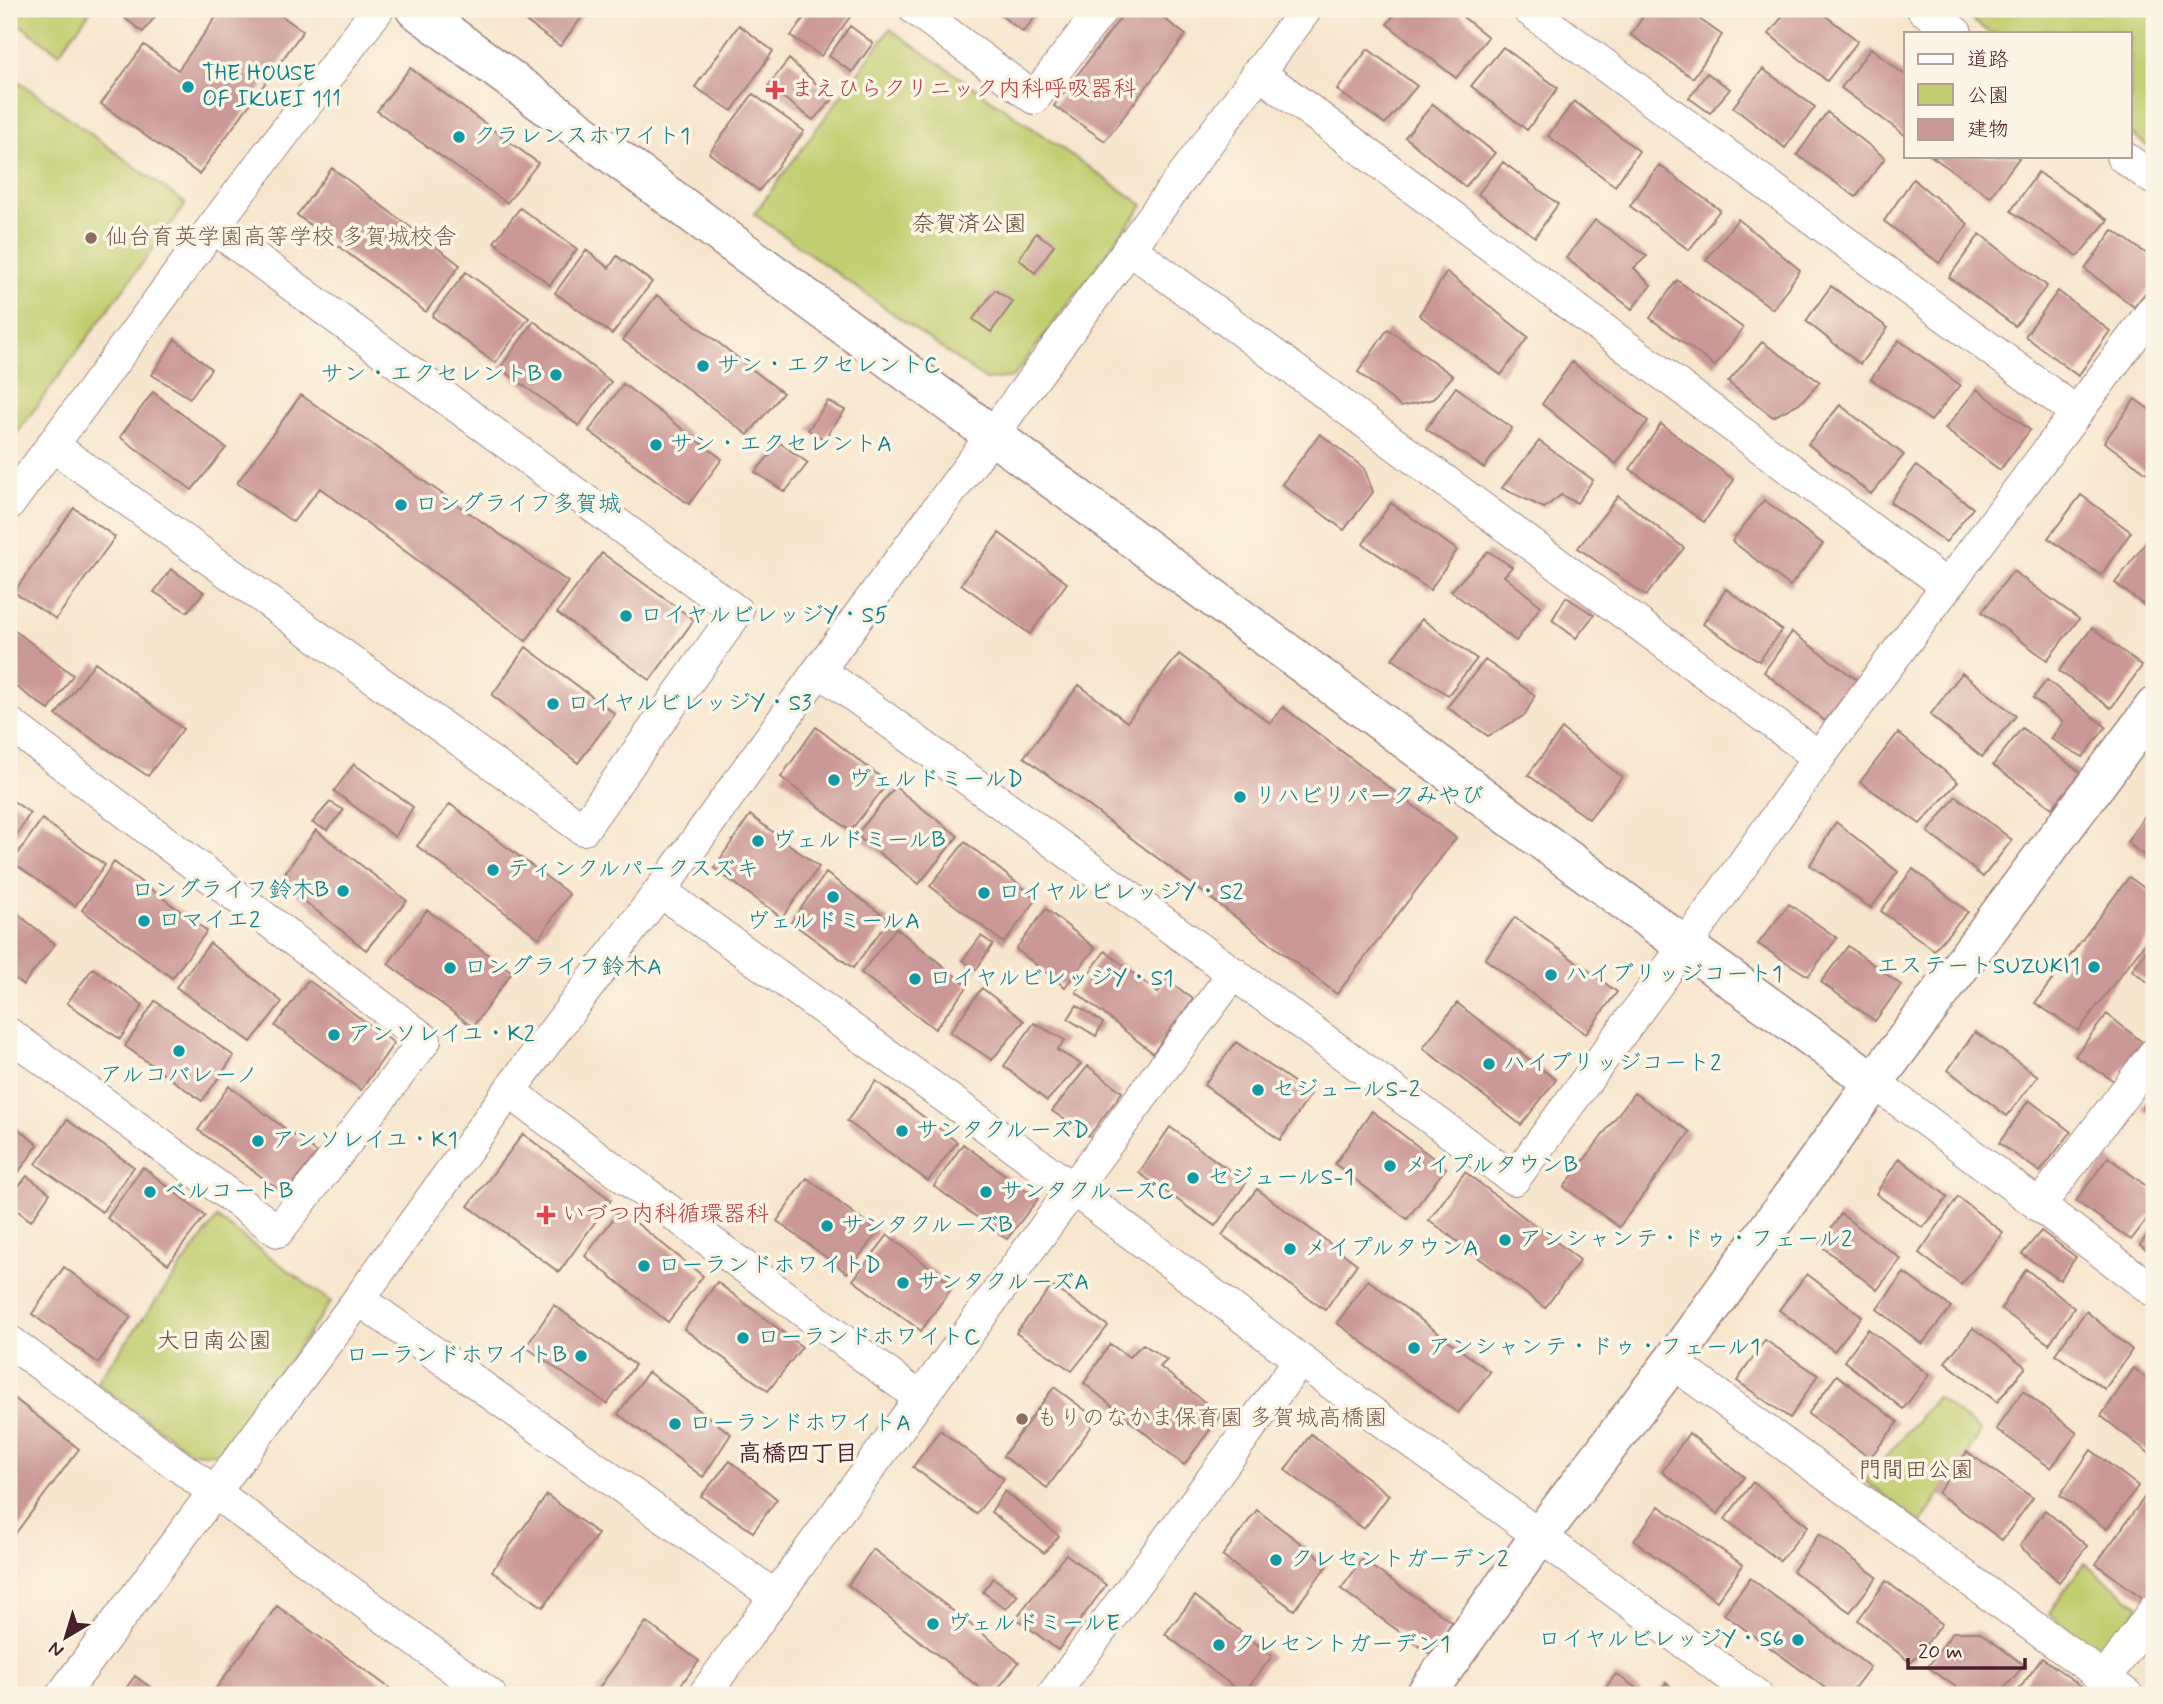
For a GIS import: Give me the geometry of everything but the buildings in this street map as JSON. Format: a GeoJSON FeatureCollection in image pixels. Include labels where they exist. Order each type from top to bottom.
{"type":"FeatureCollection","features":[{"type":"Feature","properties":{"kind":"street"},"geometry":{"type":"LineString","coordinates":[[9,504],[378,9]]}},
{"type":"Feature","properties":{"kind":"street"},"geometry":{"type":"LineString","coordinates":[[415,9],[2154,1291]]}},
{"type":"Feature","properties":{"kind":"street"},"geometry":{"type":"LineString","coordinates":[[915,9],[1034,98],[1102,9]]}},
{"type":"Feature","properties":{"kind":"street"},"geometry":{"type":"LineString","coordinates":[[62,1695],[359,1299],[509,1090],[660,891],[819,670],[1306,9]]}},
{"type":"Feature","properties":{"kind":"street"},"geometry":{"type":"LineString","coordinates":[[1528,9],[2076,412]]}},
{"type":"Feature","properties":{"kind":"street"},"geometry":{"type":"LineString","coordinates":[[1923,9],[1955,32]]}},
{"type":"Feature","properties":{"kind":"street"},"geometry":{"type":"LineString","coordinates":[[1258,72],[1947,586]]}},
{"type":"Feature","properties":{"kind":"street"},"geometry":{"type":"LineString","coordinates":[[2125,158],[2154,179]]}},
{"type":"Feature","properties":{"kind":"street"},"geometry":{"type":"LineString","coordinates":[[52,444],[583,829],[737,612],[213,227]]}},
{"type":"Feature","properties":{"kind":"street"},"geometry":{"type":"LineString","coordinates":[[1129,248],[1819,757]]}},
{"type":"Feature","properties":{"kind":"street"},"geometry":{"type":"LineString","coordinates":[[819,670],[1514,1179],[1685,946],[1819,757],[2154,309]]}},
{"type":"Feature","properties":{"kind":"street"},"geometry":{"type":"LineString","coordinates":[[1425,1695],[1539,1537],[1672,1362],[1874,1082],[2154,707]]}},
{"type":"Feature","properties":{"kind":"street"},"geometry":{"type":"LineString","coordinates":[[9,723],[425,1040],[278,1231],[9,1034]]}},
{"type":"Feature","properties":{"kind":"street"},"geometry":{"type":"LineString","coordinates":[[660,891],[1073,1189],[1300,1360],[1756,1695]]}},
{"type":"Feature","properties":{"kind":"street"},"geometry":{"type":"LineString","coordinates":[[704,1695],[1234,973]]}},
{"type":"Feature","properties":{"kind":"street"},"geometry":{"type":"LineString","coordinates":[[2039,1206],[2154,1054]]}},
{"type":"Feature","properties":{"kind":"street"},"geometry":{"type":"LineString","coordinates":[[509,1090],[920,1398]]}},
{"type":"Feature","properties":{"kind":"street"},"geometry":{"type":"LineString","coordinates":[[359,1299],[776,1597]]}},
{"type":"Feature","properties":{"kind":"street"},"geometry":{"type":"LineString","coordinates":[[9,1341],[490,1695]]}},
{"type":"Feature","properties":{"kind":"street"},"geometry":{"type":"LineString","coordinates":[[1053,1695],[1300,1360]]}},
{"type":"Feature","properties":{"kind":"street"},"geometry":{"type":"LineString","coordinates":[[1672,1362],[2116,1687],[2154,1611]]}},
{"type":"Feature","properties":{"kind":"green space"},"geometry":{"type":"Polygon","coordinates":[[[13,9],[92,9],[59,53],[9,17],[13,9]]]}},
{"type":"Feature","properties":{"kind":"green space"},"geometry":{"type":"Polygon","coordinates":[[[1970,9],[2154,9],[2154,151],[2132,134],[2132,32],[1989,32],[1965,15],[1970,9]]]}},
{"type":"Feature","properties":{"kind":"green space","name":"奈賀済公園"},"geometry":{"type":"Polygon","coordinates":[[[890,29],[1143,205],[1013,377],[986,380],[754,214],[890,29]]]}},
{"type":"Feature","properties":{"kind":"green space"},"geometry":{"type":"Polygon","coordinates":[[[9,74],[186,204],[9,444],[9,74]]]}},
{"type":"Feature","properties":{"kind":"green space","name":"大日南公園"},"geometry":{"type":"Polygon","coordinates":[[[217,1218],[331,1302],[220,1454],[191,1452],[96,1383],[217,1218]]]}},
{"type":"Feature","properties":{"kind":"green space","name":"門間田公園"},"geometry":{"type":"Polygon","coordinates":[[[1937,1397],[1981,1432],[1921,1523],[1865,1481],[1937,1397]]]}},
{"type":"Feature","properties":{"kind":"green space"},"geometry":{"type":"Polygon","coordinates":[[[2084,1563],[2139,1606],[2110,1649],[2097,1653],[2049,1613],[2084,1563]]]}},
{"type":"Feature","properties":{"kind":"place","name":"THE HOUSE OF IKUEI 111"},"geometry":{"type":"Point","coordinates":[188,87]}},
{"type":"Feature","properties":{"kind":"place","name":"まえひらクリニック内科呼吸器科"},"geometry":{"type":"Point","coordinates":[775,90]}},
{"type":"Feature","properties":{"kind":"place","name":"クラレンスホワイト1"},"geometry":{"type":"Point","coordinates":[459,137]}},
{"type":"Feature","properties":{"kind":"place","name":"仙台育英学園高等学校 多賀城校舎"},"geometry":{"type":"Point","coordinates":[91,238]}},
{"type":"Feature","properties":{"kind":"place","name":"サン・エクセレントC"},"geometry":{"type":"Point","coordinates":[703,366]}},
{"type":"Feature","properties":{"kind":"place","name":"サン・エクセレントB"},"geometry":{"type":"Point","coordinates":[556,375]}},
{"type":"Feature","properties":{"kind":"place","name":"サン・エクセレントA"},"geometry":{"type":"Point","coordinates":[656,445]}},
{"type":"Feature","properties":{"kind":"place","name":"ロングライフ多賀城"},"geometry":{"type":"Point","coordinates":[401,505]}},
{"type":"Feature","properties":{"kind":"place","name":"ロイヤルビレッジY・S5"},"geometry":{"type":"Point","coordinates":[626,616]}},
{"type":"Feature","properties":{"kind":"place","name":"ロイヤルビレッジY・S3"},"geometry":{"type":"Point","coordinates":[553,704]}},
{"type":"Feature","properties":{"kind":"place","name":"ヴェルドミールD"},"geometry":{"type":"Point","coordinates":[834,780]}},
{"type":"Feature","properties":{"kind":"place","name":"リハビリパークみやび"},"geometry":{"type":"Point","coordinates":[1240,797]}},
{"type":"Feature","properties":{"kind":"place","name":"ヴェルドミールB"},"geometry":{"type":"Point","coordinates":[758,841]}},
{"type":"Feature","properties":{"kind":"place","name":"ティンクルパークスズキ"},"geometry":{"type":"Point","coordinates":[493,870]}},
{"type":"Feature","properties":{"kind":"place","name":"ロングライフ鈴木B"},"geometry":{"type":"Point","coordinates":[343,891]}},
{"type":"Feature","properties":{"kind":"place","name":"ロイヤルビレッジY・S2"},"geometry":{"type":"Point","coordinates":[984,893]}},
{"type":"Feature","properties":{"kind":"place","name":"ヴェルドミールA"},"geometry":{"type":"Point","coordinates":[833,897]}},
{"type":"Feature","properties":{"kind":"place","name":"ロマイエ2"},"geometry":{"type":"Point","coordinates":[144,921]}},
{"type":"Feature","properties":{"kind":"place","name":"エステートSUZUKI1"},"geometry":{"type":"Point","coordinates":[2094,967]}},
{"type":"Feature","properties":{"kind":"place","name":"ロングライフ鈴木A"},"geometry":{"type":"Point","coordinates":[450,968]}},
{"type":"Feature","properties":{"kind":"place","name":"ハイブリッジコート1"},"geometry":{"type":"Point","coordinates":[1551,975]}},
{"type":"Feature","properties":{"kind":"place","name":"ロイヤルビレッジY・S1"},"geometry":{"type":"Point","coordinates":[915,979]}},
{"type":"Feature","properties":{"kind":"place","name":"アンソレイユ・K2"},"geometry":{"type":"Point","coordinates":[334,1035]}},
{"type":"Feature","properties":{"kind":"place","name":"アルコバレーノ"},"geometry":{"type":"Point","coordinates":[179,1051]}},
{"type":"Feature","properties":{"kind":"place","name":"ハイブリッジコート2"},"geometry":{"type":"Point","coordinates":[1489,1064]}},
{"type":"Feature","properties":{"kind":"place","name":"セジュールS-2"},"geometry":{"type":"Point","coordinates":[1258,1090]}},
{"type":"Feature","properties":{"kind":"place","name":"サンタクルーズD"},"geometry":{"type":"Point","coordinates":[902,1131]}},
{"type":"Feature","properties":{"kind":"place","name":"アンソレイユ・K1"},"geometry":{"type":"Point","coordinates":[258,1141]}},
{"type":"Feature","properties":{"kind":"place","name":"メイプルタウンB"},"geometry":{"type":"Point","coordinates":[1390,1166]}},
{"type":"Feature","properties":{"kind":"place","name":"セジュールS-1"},"geometry":{"type":"Point","coordinates":[1193,1178]}},
{"type":"Feature","properties":{"kind":"place","name":"ベルコートB"},"geometry":{"type":"Point","coordinates":[150,1192]}},
{"type":"Feature","properties":{"kind":"place","name":"サンタクルーズC"},"geometry":{"type":"Point","coordinates":[986,1192]}},
{"type":"Feature","properties":{"kind":"place","name":"いづつ内科循環器科"},"geometry":{"type":"Point","coordinates":[546,1215]}},
{"type":"Feature","properties":{"kind":"place","name":"サンタクルーズB"},"geometry":{"type":"Point","coordinates":[827,1226]}},
{"type":"Feature","properties":{"kind":"place","name":"アンシャンテ・ドゥ・フェール2"},"geometry":{"type":"Point","coordinates":[1505,1240]}},
{"type":"Feature","properties":{"kind":"place","name":"メイプルタウンA"},"geometry":{"type":"Point","coordinates":[1290,1249]}},
{"type":"Feature","properties":{"kind":"place","name":"ローランドホワイトD"},"geometry":{"type":"Point","coordinates":[644,1266]}},
{"type":"Feature","properties":{"kind":"place","name":"サンタクルーズA"},"geometry":{"type":"Point","coordinates":[903,1283]}},
{"type":"Feature","properties":{"kind":"place","name":"ローランドホワイトC"},"geometry":{"type":"Point","coordinates":[743,1338]}},
{"type":"Feature","properties":{"kind":"place","name":"アンシャンテ・ドゥ・フェール1"},"geometry":{"type":"Point","coordinates":[1414,1348]}},
{"type":"Feature","properties":{"kind":"place","name":"ローランドホワイトB"},"geometry":{"type":"Point","coordinates":[581,1356]}},
{"type":"Feature","properties":{"kind":"place","name":"もりのなかま保育園 多賀城高橋園"},"geometry":{"type":"Point","coordinates":[1022,1419]}},
{"type":"Feature","properties":{"kind":"place","name":"ローランドホワイトA"},"geometry":{"type":"Point","coordinates":[675,1424]}},
{"type":"Feature","properties":{"kind":"place","name":"クレセントガーデン2"},"geometry":{"type":"Point","coordinates":[1276,1560]}},
{"type":"Feature","properties":{"kind":"place","name":"ヴェルドミールE"},"geometry":{"type":"Point","coordinates":[933,1624]}},
{"type":"Feature","properties":{"kind":"place","name":"ロイヤルビレッジY・S6"},"geometry":{"type":"Point","coordinates":[1798,1640]}},
{"type":"Feature","properties":{"kind":"place","name":"クレセントガーデン1"},"geometry":{"type":"Point","coordinates":[1219,1645]}},
{"type":"Feature","properties":{"kind":"district","name":"高橋四丁目"},"geometry":{"type":"Point","coordinates":[798,1454]}}]}
